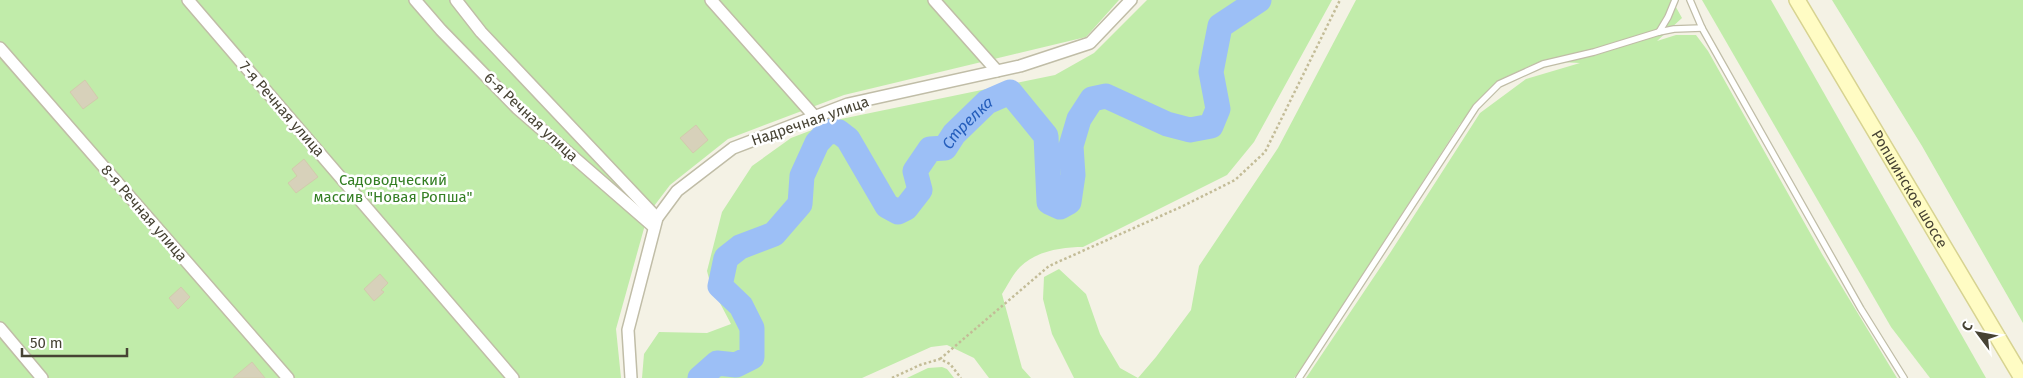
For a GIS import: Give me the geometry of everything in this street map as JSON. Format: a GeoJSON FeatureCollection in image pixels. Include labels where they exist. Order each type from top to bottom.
{"type":"FeatureCollection","features":[{"type":"Feature","properties":{"kind":"main road","name":"Ропшинское шоссе"},"geometry":{"type":"LineString","coordinates":[[1797,0],[2022,378]]}},
{"type":"Feature","properties":{"kind":"street","name":"7-я Речная улица"},"geometry":{"type":"LineString","coordinates":[[188,0],[513,378]]}},
{"type":"Feature","properties":{"kind":"street","name":"6-я Речная улица"},"geometry":{"type":"LineString","coordinates":[[415,0],[441,30],[517,108],[656,223]]}},
{"type":"Feature","properties":{"kind":"street","name":"6-я Речная улица"},"geometry":{"type":"LineString","coordinates":[[456,0],[481,32],[656,223]]}},
{"type":"Feature","properties":{"kind":"street"},"geometry":{"type":"LineString","coordinates":[[711,0],[814,117]]}},
{"type":"Feature","properties":{"kind":"street"},"geometry":{"type":"LineString","coordinates":[[934,0],[997,71]]}},
{"type":"Feature","properties":{"kind":"street","name":"Надречная улица"},"geometry":{"type":"LineString","coordinates":[[631,378],[628,330],[656,223],[676,191],[733,148],[848,104],[1020,66],[1090,43],[1131,0]]}},
{"type":"Feature","properties":{"kind":"street","name":"8-я Речная улица"},"geometry":{"type":"LineString","coordinates":[[0,48],[288,378]]}},
{"type":"Feature","properties":{"kind":"street"},"geometry":{"type":"LineString","coordinates":[[1,331],[42,378]]}},
{"type":"Feature","properties":{"kind":"lane"},"geometry":{"type":"LineString","coordinates":[[1659,32],[1675,0]]}},
{"type":"Feature","properties":{"kind":"lane"},"geometry":{"type":"LineString","coordinates":[[1690,0],[1702,28],[1861,309],[1904,378]]}},
{"type":"Feature","properties":{"kind":"lane"},"geometry":{"type":"LineString","coordinates":[[1299,378],[1476,107],[1499,84],[1543,64],[1594,52],[1659,32],[1674,29],[1702,28]]}},
{"type":"Feature","properties":{"kind":"path"},"geometry":{"type":"LineString","coordinates":[[892,378],[920,365],[940,359],[1049,266],[1183,206],[1235,180],[1265,152],[1340,0]]}},
{"type":"Feature","properties":{"kind":"path"},"geometry":{"type":"LineString","coordinates":[[940,359],[950,364],[961,378]]}},
{"type":"Feature","properties":{"kind":"green space","name":"Садоводческий массив \"Новая Ропша\""},"geometry":{"type":"Polygon","coordinates":[[[0,0],[1119,0],[1086,37],[844,95],[728,139],[670,185],[648,214],[616,329],[621,378],[0,378],[0,0]]]}},
{"type":"Feature","properties":{"kind":"green space"},"geometry":{"type":"Polygon","coordinates":[[[1147,0],[1332,0],[1254,142],[1227,175],[1083,247],[1058,249],[1041,254],[1026,262],[1017,270],[1002,294],[1022,368],[1031,378],[989,378],[974,358],[947,345],[931,347],[862,378],[642,378],[644,354],[659,332],[707,333],[731,324],[711,286],[707,271],[722,212],[752,166],[791,138],[841,119],[1055,75],[1094,53],[1147,0]]]}},
{"type":"Feature","properties":{"kind":"green space"},"geometry":{"type":"Polygon","coordinates":[[[1356,0],[1672,0],[1682,18],[1657,41],[1676,35],[1696,35],[1708,51],[1822,254],[1897,378],[1306,378],[1390,253],[1480,113],[1526,79],[1580,63],[1541,61],[1497,81],[1460,124],[1294,378],[1138,378],[1191,310],[1199,266],[1278,148],[1356,0]]]}},
{"type":"Feature","properties":{"kind":"green space"},"geometry":{"type":"Polygon","coordinates":[[[1702,0],[1771,0],[1986,378],[1930,378],[1891,327],[1702,0]]]}},
{"type":"Feature","properties":{"kind":"green space"},"geometry":{"type":"Polygon","coordinates":[[[1832,0],[2023,0],[2023,323],[1922,146],[1832,0]]]}},
{"type":"Feature","properties":{"kind":"green space"},"geometry":{"type":"Polygon","coordinates":[[[1059,269],[1086,294],[1100,334],[1120,368],[1138,378],[1074,378],[1052,334],[1043,299],[1044,277],[1059,269]]]}},
{"type":"Feature","properties":{"kind":"green space"},"geometry":{"type":"Polygon","coordinates":[[[942,367],[947,369],[954,378],[907,378],[928,368],[942,367]]]}},
{"type":"Feature","properties":{"kind":"building"},"geometry":{"type":"Polygon","coordinates":[[[85,80],[98,98],[83,109],[70,92],[85,80]]]}},
{"type":"Feature","properties":{"kind":"building"},"geometry":{"type":"Polygon","coordinates":[[[696,125],[708,140],[693,153],[680,138],[696,125]]]}},
{"type":"Feature","properties":{"kind":"building"},"geometry":{"type":"Polygon","coordinates":[[[304,159],[318,177],[296,193],[288,183],[297,176],[292,169],[304,159]]]}},
{"type":"Feature","properties":{"kind":"building"},"geometry":{"type":"Polygon","coordinates":[[[380,274],[388,283],[381,290],[384,292],[374,301],[364,289],[380,274]]]}},
{"type":"Feature","properties":{"kind":"building"},"geometry":{"type":"Polygon","coordinates":[[[181,287],[190,297],[178,309],[169,298],[181,287]]]}},
{"type":"Feature","properties":{"kind":"building"},"geometry":{"type":"Polygon","coordinates":[[[252,362],[265,378],[233,378],[252,362]]]}},
{"type":"Feature","properties":{"kind":"waterway","name":"Стрелка"},"geometry":{"type":"LineString","coordinates":[[700,378],[717,363],[736,365],[752,357],[752,328],[741,306],[720,286],[726,258],[740,247],[774,234],[800,204],[802,176],[817,143],[828,131],[839,132],[848,139],[887,206],[898,212],[906,208],[920,190],[915,171],[930,149],[945,148],[954,134],[987,102],[1010,92],[1046,136],[1049,202],[1060,207],[1069,202],[1073,175],[1071,146],[1079,119],[1092,99],[1106,96],[1167,124],[1190,130],[1211,126],[1218,109],[1211,72],[1220,26],[1259,0]]}}]}
